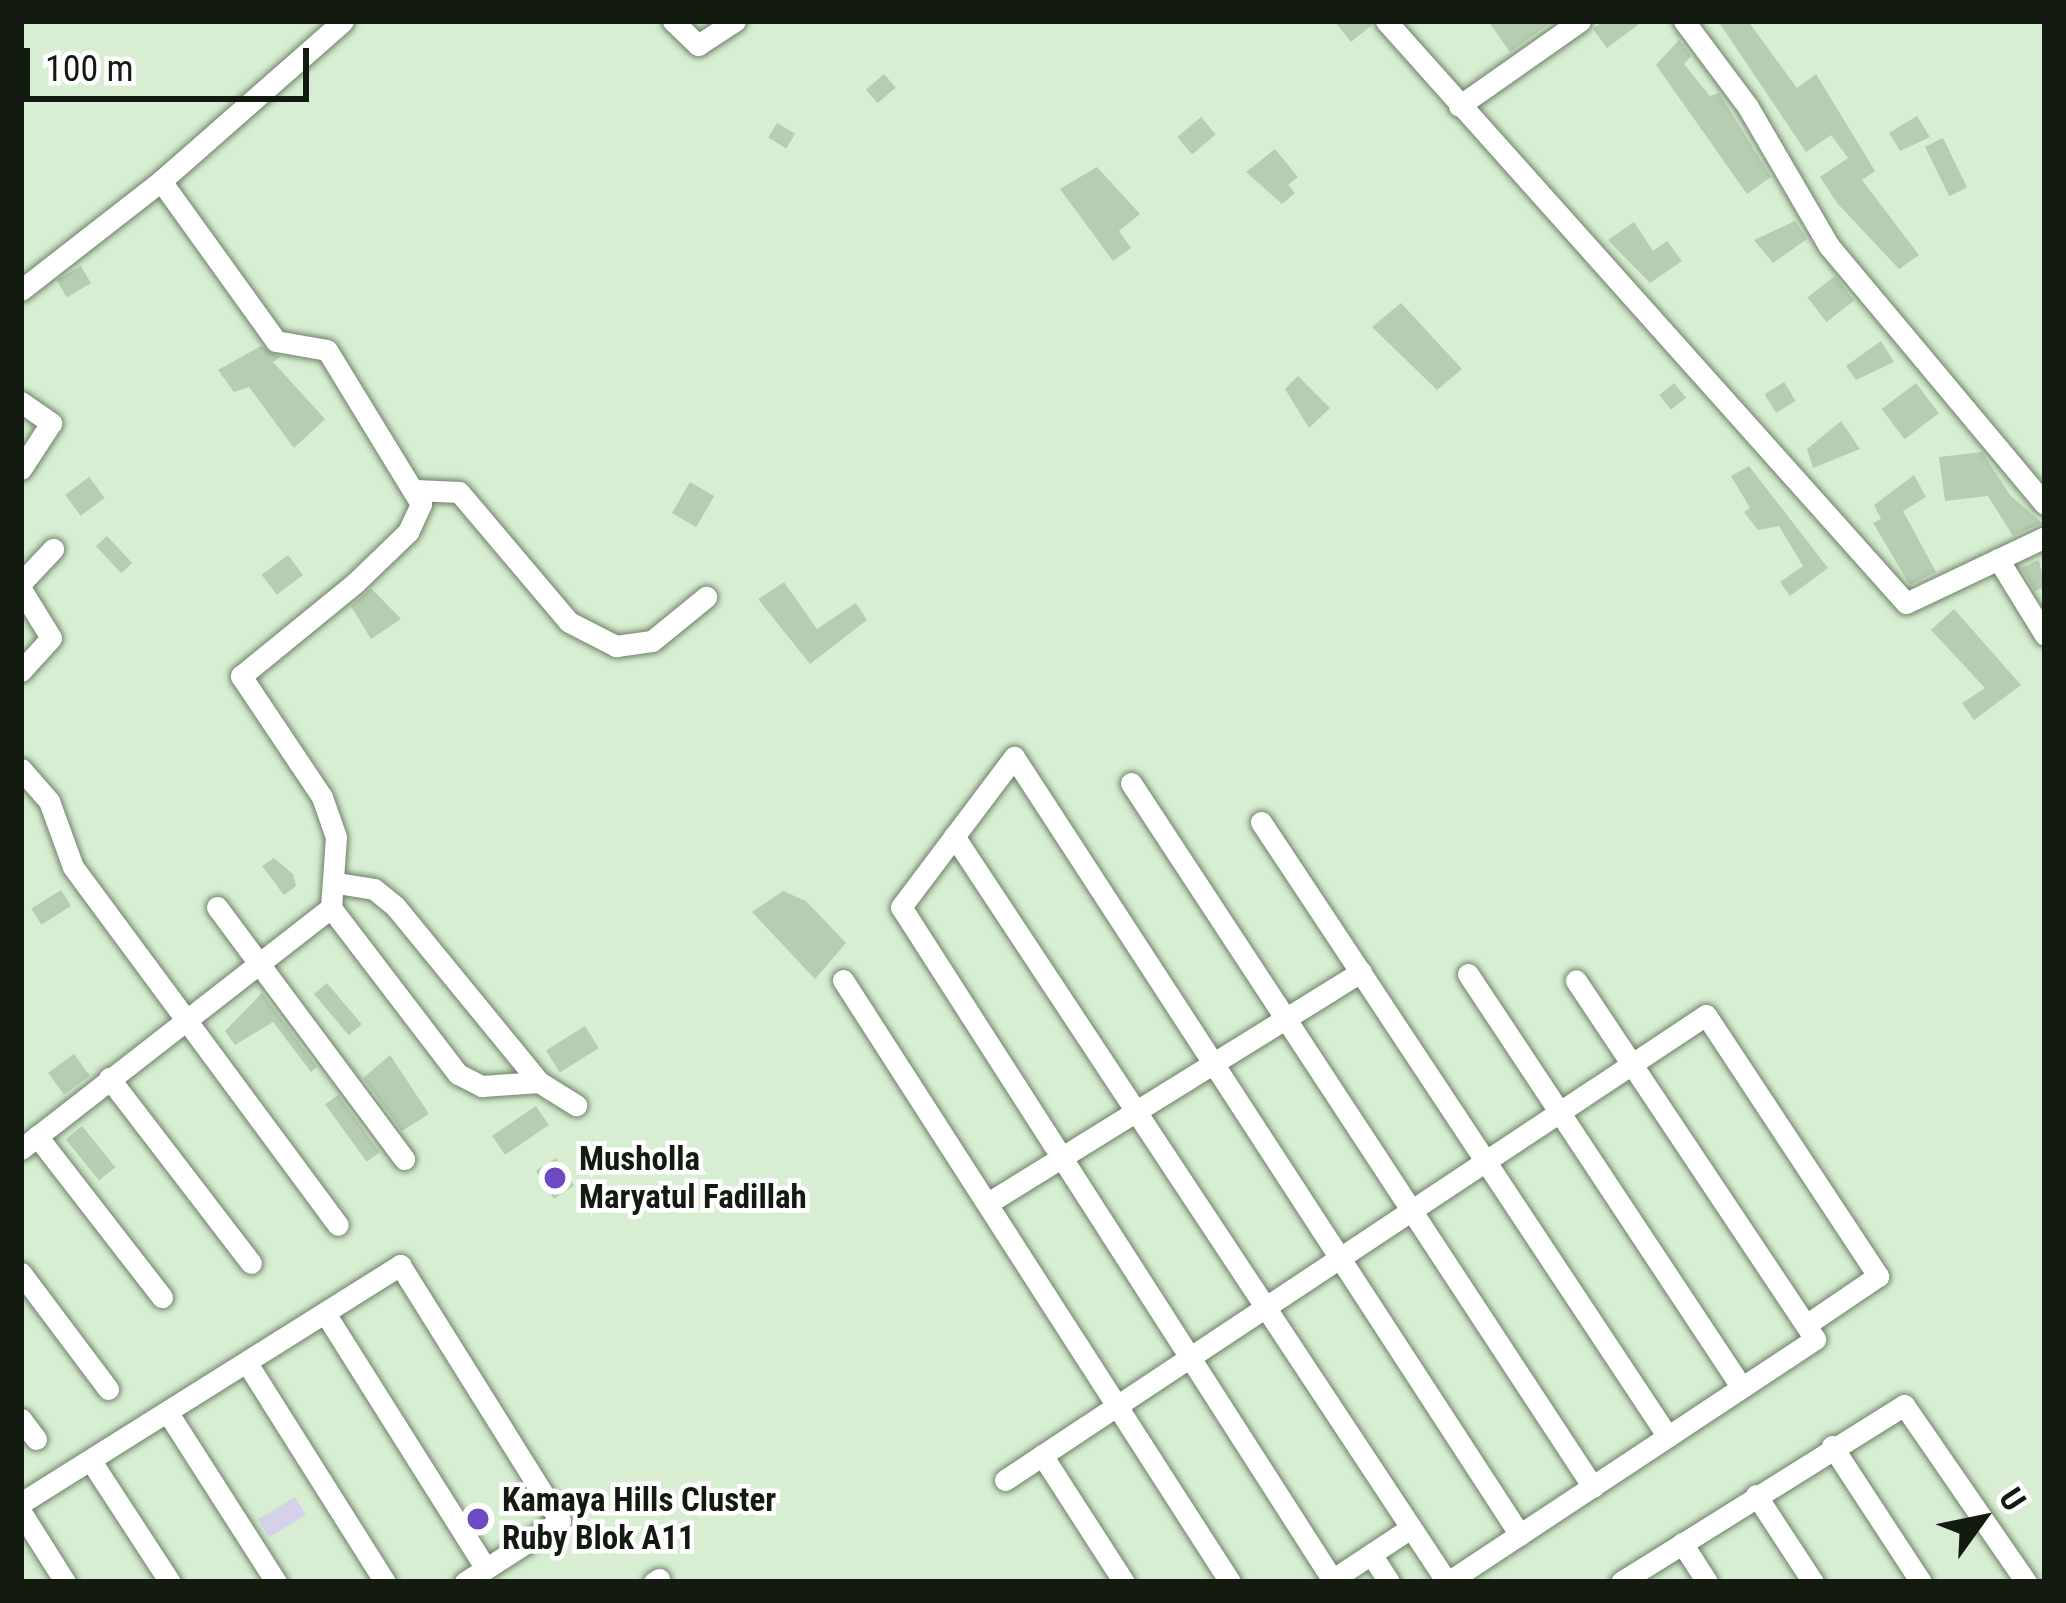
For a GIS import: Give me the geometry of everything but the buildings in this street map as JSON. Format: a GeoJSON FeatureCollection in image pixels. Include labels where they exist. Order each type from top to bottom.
{"type":"FeatureCollection","features":[{"type":"Feature","properties":{"kind":"street"},"geometry":{"type":"LineString","coordinates":[[21,290],[161,181],[343,21]]}},
{"type":"Feature","properties":{"kind":"street"},"geometry":{"type":"LineString","coordinates":[[673,21],[698,45],[735,21]]}},
{"type":"Feature","properties":{"kind":"street"},"geometry":{"type":"LineString","coordinates":[[1386,21],[1906,602],[1925,600],[2045,537]]}},
{"type":"Feature","properties":{"kind":"street"},"geometry":{"type":"LineString","coordinates":[[1459,106],[1580,21]]}},
{"type":"Feature","properties":{"kind":"street"},"geometry":{"type":"LineString","coordinates":[[1686,22],[1748,107],[1829,246],[2045,504]]}},
{"type":"Feature","properties":{"kind":"street"},"geometry":{"type":"LineString","coordinates":[[161,181],[276,340],[327,350],[421,504],[408,532],[241,676],[322,797],[336,837],[337,883],[331,908],[29,1142],[162,1297]]}},
{"type":"Feature","properties":{"kind":"street"},"geometry":{"type":"LineString","coordinates":[[21,402],[50,423],[21,469]]}},
{"type":"Feature","properties":{"kind":"street"},"geometry":{"type":"LineString","coordinates":[[416,490],[459,492],[569,622],[616,646],[652,641],[706,597]]}},
{"type":"Feature","properties":{"kind":"street"},"geometry":{"type":"LineString","coordinates":[[21,671],[51,638],[21,586],[53,549]]}},
{"type":"Feature","properties":{"kind":"street"},"geometry":{"type":"LineString","coordinates":[[1998,559],[2045,634]]}},
{"type":"Feature","properties":{"kind":"street"},"geometry":{"type":"LineString","coordinates":[[1409,1529],[1331,1581],[1185,1360],[1062,1157],[901,908],[1014,757],[1520,1534]]}},
{"type":"Feature","properties":{"kind":"street"},"geometry":{"type":"LineString","coordinates":[[21,769],[49,801],[73,867],[338,1225]]}},
{"type":"Feature","properties":{"kind":"street"},"geometry":{"type":"LineString","coordinates":[[1131,783],[1593,1487]]}},
{"type":"Feature","properties":{"kind":"street"},"geometry":{"type":"LineString","coordinates":[[1261,822],[1668,1437]]}},
{"type":"Feature","properties":{"kind":"street"},"geometry":{"type":"LineString","coordinates":[[954,836],[1448,1582],[1815,1339],[1576,980]]}},
{"type":"Feature","properties":{"kind":"street"},"geometry":{"type":"LineString","coordinates":[[337,883],[374,889],[395,906],[539,1082],[576,1105]]}},
{"type":"Feature","properties":{"kind":"street"},"geometry":{"type":"LineString","coordinates":[[217,907],[404,1159]]}},
{"type":"Feature","properties":{"kind":"street"},"geometry":{"type":"LineString","coordinates":[[331,908],[458,1074],[482,1086],[539,1082]]}},
{"type":"Feature","properties":{"kind":"street"},"geometry":{"type":"LineString","coordinates":[[988,1203],[1360,972]]}},
{"type":"Feature","properties":{"kind":"street"},"geometry":{"type":"LineString","coordinates":[[1468,974],[1742,1388]]}},
{"type":"Feature","properties":{"kind":"street"},"geometry":{"type":"LineString","coordinates":[[843,980],[1230,1582]]}},
{"type":"Feature","properties":{"kind":"street"},"geometry":{"type":"LineString","coordinates":[[1005,1480],[1706,1015],[1878,1276],[1806,1324]]}},
{"type":"Feature","properties":{"kind":"street"},"geometry":{"type":"LineString","coordinates":[[109,1078],[251,1263]]}},
{"type":"Feature","properties":{"kind":"street"},"geometry":{"type":"LineString","coordinates":[[21,1503],[400,1265],[560,1521],[465,1582]]}},
{"type":"Feature","properties":{"kind":"street"},"geometry":{"type":"LineString","coordinates":[[21,1273],[108,1389]]}},
{"type":"Feature","properties":{"kind":"street"},"geometry":{"type":"LineString","coordinates":[[325,1313],[486,1569]]}},
{"type":"Feature","properties":{"kind":"street"},"geometry":{"type":"LineString","coordinates":[[247,1363],[385,1582]]}},
{"type":"Feature","properties":{"kind":"street"},"geometry":{"type":"LineString","coordinates":[[1622,1582],[1892,1408],[1913,1409],[2026,1582]]}},
{"type":"Feature","properties":{"kind":"street"},"geometry":{"type":"LineString","coordinates":[[168,1413],[276,1582]]}},
{"type":"Feature","properties":{"kind":"street"},"geometry":{"type":"LineString","coordinates":[[21,1419],[36,1439]]}},
{"type":"Feature","properties":{"kind":"street"},"geometry":{"type":"LineString","coordinates":[[1832,1446],[1921,1582]]}},
{"type":"Feature","properties":{"kind":"street"},"geometry":{"type":"LineString","coordinates":[[1042,1456],[1124,1582]]}},
{"type":"Feature","properties":{"kind":"street"},"geometry":{"type":"LineString","coordinates":[[91,1461],[170,1582]]}},
{"type":"Feature","properties":{"kind":"street"},"geometry":{"type":"LineString","coordinates":[[1756,1495],[1813,1582]]}},
{"type":"Feature","properties":{"kind":"street"},"geometry":{"type":"LineString","coordinates":[[21,1512],[65,1582]]}},
{"type":"Feature","properties":{"kind":"street"},"geometry":{"type":"LineString","coordinates":[[1682,1543],[1707,1582]]}},
{"type":"Feature","properties":{"kind":"street"},"geometry":{"type":"LineString","coordinates":[[1371,1554],[1389,1582]]}},
{"type":"Feature","properties":{"kind":"shaded area"},"geometry":{"type":"Polygon","coordinates":[[[295,1497],[306,1515],[269,1537],[258,1519],[295,1497]]]}},
{"type":"Feature","properties":{"kind":"place","name":"Musholla Maryatul Fadillah"},"geometry":{"type":"Point","coordinates":[555,1178]}},
{"type":"Feature","properties":{"kind":"place","name":"Kamaya Hills Cluster Ruby Blok A11"},"geometry":{"type":"Point","coordinates":[478,1519]}}]}
